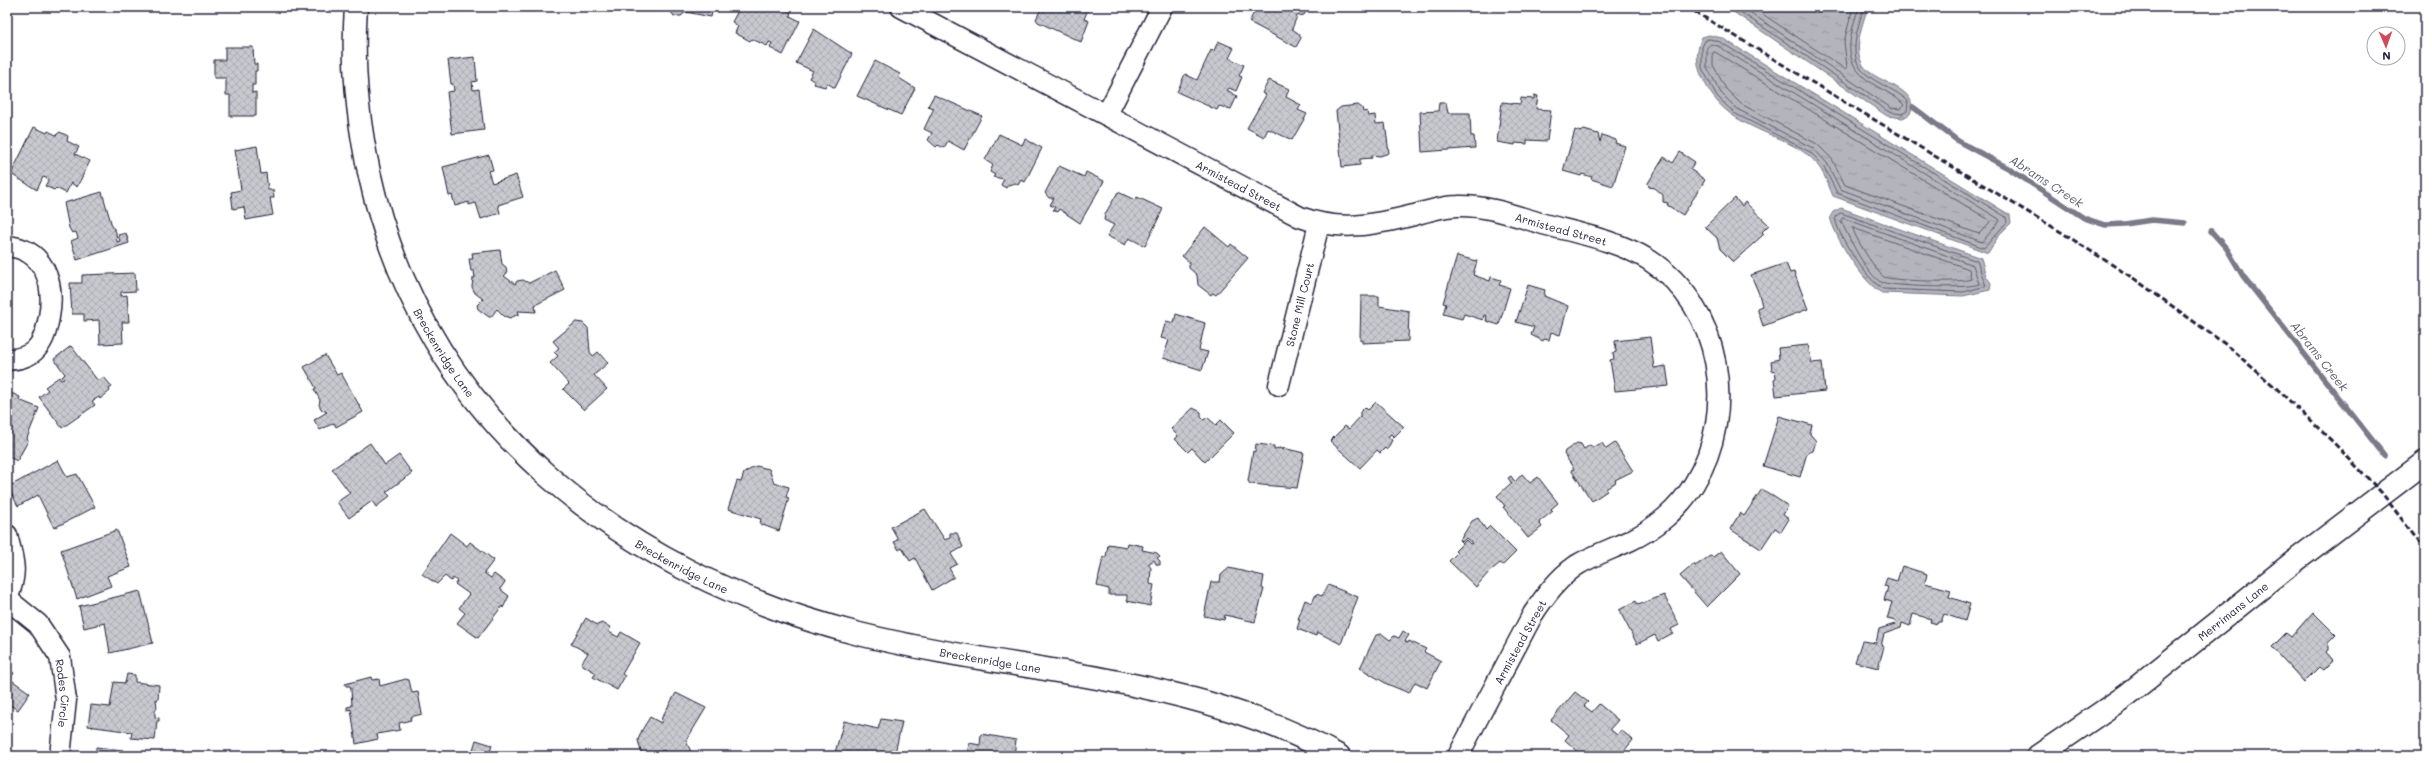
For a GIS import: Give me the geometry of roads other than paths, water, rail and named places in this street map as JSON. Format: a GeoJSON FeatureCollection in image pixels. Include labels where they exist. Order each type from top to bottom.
{"type":"FeatureCollection","features":[{"type":"Feature","properties":{"kind":"street","name":"Breckenridge Lane"},"geometry":{"type":"LineString","coordinates":[[356,7],[355,84],[361,138],[378,214],[391,253],[440,349],[468,389],[506,437],[547,477],[588,510],[648,549],[683,568],[739,594],[791,614],[910,646],[1149,687],[1207,702],[1258,720],[1322,746],[1339,756]]}},
{"type":"Feature","properties":{"kind":"street","name":"Armistead Street"},"geometry":{"type":"LineString","coordinates":[[901,7],[1107,114],[1300,217],[1319,224],[1351,227],[1370,225],[1438,208],[1469,206],[1494,210],[1612,243],[1648,260],[1676,283],[1698,313],[1713,349],[1719,387],[1716,426],[1704,466],[1693,486],[1665,518],[1630,541],[1596,554],[1575,567],[1545,596],[1533,614],[1458,756]]}},
{"type":"Feature","properties":{"kind":"street"},"geometry":{"type":"LineString","coordinates":[[1107,114],[1162,7]]}},
{"type":"Feature","properties":{"kind":"street","name":"Stone Mill Court"},"geometry":{"type":"LineString","coordinates":[[1279,385],[1319,224]]}},
{"type":"Feature","properties":{"kind":"street"},"geometry":{"type":"LineString","coordinates":[[7,246],[17,247],[32,255],[44,267],[52,299],[47,331],[37,348],[22,358],[7,360]]}},
{"type":"Feature","properties":{"kind":"street","name":"Merrimans Lane"},"geometry":{"type":"LineString","coordinates":[[2038,756],[2127,695],[2291,564],[2425,462]]}},
{"type":"Feature","properties":{"kind":"street","name":"Rodes Circle"},"geometry":{"type":"LineString","coordinates":[[7,535],[16,566],[14,582],[7,599],[38,624],[60,657],[66,700],[60,756]]}},
{"type":"Feature","properties":{"kind":"water"},"geometry":{"type":"Polygon","coordinates":[[[1726,7],[1868,7],[1858,48],[1861,61],[1866,69],[1874,75],[1893,85],[1909,97],[1912,104],[1910,114],[1903,118],[1887,116],[1726,7]]]}},
{"type":"Feature","properties":{"kind":"water"},"geometry":{"type":"Polygon","coordinates":[[[1709,35],[1722,38],[2010,215],[2011,223],[1999,235],[1988,253],[1833,196],[1826,179],[1813,159],[1794,146],[1750,126],[1737,118],[1724,109],[1713,97],[1701,75],[1697,59],[1698,49],[1702,37],[1709,35]]]}},
{"type":"Feature","properties":{"kind":"water"},"geometry":{"type":"Polygon","coordinates":[[[1841,208],[1981,258],[1986,276],[1991,283],[1990,290],[1963,296],[1882,293],[1867,280],[1859,270],[1844,248],[1833,226],[1830,217],[1833,212],[1841,208]]]}},
{"type":"Feature","properties":{"kind":"waterway","name":"Abrams Creek"},"geometry":{"type":"LineString","coordinates":[[1913,107],[1958,141],[2008,168],[2084,218],[2105,225],[2152,220],[2185,223]]}},
{"type":"Feature","properties":{"kind":"waterway","name":"Abrams Creek"},"geometry":{"type":"LineString","coordinates":[[2211,231],[2227,249],[2243,276],[2384,455]]}},
{"type":"Feature","properties":{"kind":"railway"},"geometry":{"type":"LineString","coordinates":[[1687,7],[2061,232],[2136,280],[2225,344],[2275,387],[2334,443],[2382,493],[2425,550]]}}]}
